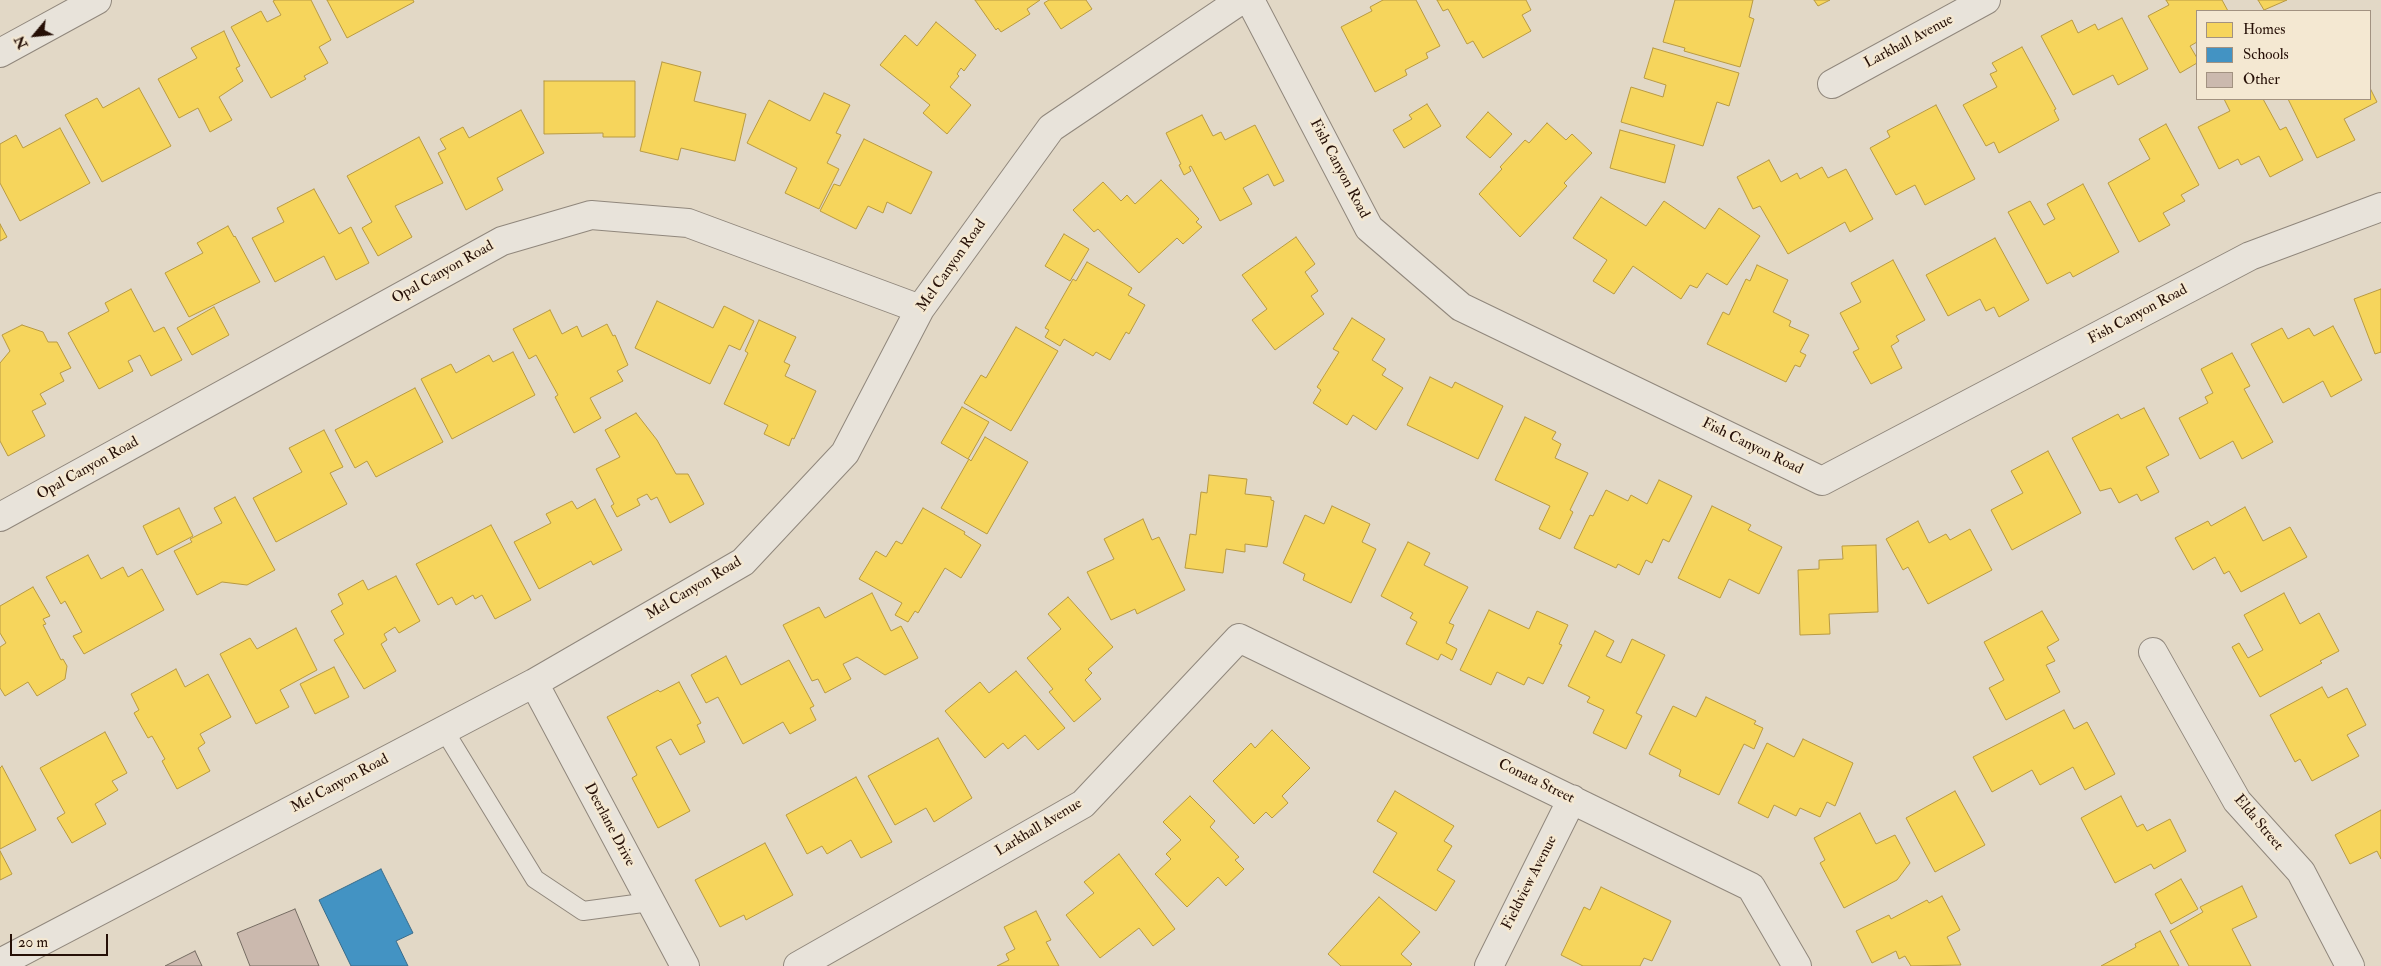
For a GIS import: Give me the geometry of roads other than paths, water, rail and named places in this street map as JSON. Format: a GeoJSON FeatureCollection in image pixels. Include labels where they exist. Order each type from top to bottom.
{"type":"FeatureCollection","features":[{"type":"Feature","properties":{"kind":"street"},"geometry":{"type":"LineString","coordinates":[[0,53],[97,0]]}},
{"type":"Feature","properties":{"kind":"street","name":"Mel Canyon Road"},"geometry":{"type":"LineString","coordinates":[[0,963],[534,683],[743,562],[845,453],[920,309],[1051,128],[1240,0]]}},
{"type":"Feature","properties":{"kind":"street","name":"Fish Canyon Road"},"geometry":{"type":"LineString","coordinates":[[1250,0],[1370,228],[1461,307],[1822,481],[2250,256],[2381,207]]}},
{"type":"Feature","properties":{"kind":"street","name":"Larkhall Avenue"},"geometry":{"type":"LineString","coordinates":[[1832,84],[1986,0]]}},
{"type":"Feature","properties":{"kind":"street","name":"Opal Canyon Road"},"geometry":{"type":"LineString","coordinates":[[0,517],[502,241],[591,215],[688,222],[920,309]]}},
{"type":"Feature","properties":{"kind":"street","name":"Larkhall Avenue"},"geometry":{"type":"LineString","coordinates":[[798,966],[1083,804],[1239,638]]}},
{"type":"Feature","properties":{"kind":"street","name":"Conata Street"},"geometry":{"type":"LineString","coordinates":[[1239,638],[1751,887],[1797,966]]}},
{"type":"Feature","properties":{"kind":"street","name":"Elda Street"},"geometry":{"type":"LineString","coordinates":[[2153,652],[2237,801],[2301,872],[2350,966]]}},
{"type":"Feature","properties":{"kind":"street","name":"Deerlane Drive"},"geometry":{"type":"LineString","coordinates":[[534,683],[685,966]]}},
{"type":"Feature","properties":{"kind":"street","name":"Fieldview Avenue"},"geometry":{"type":"LineString","coordinates":[[1488,966],[1572,799]]}},
{"type":"Feature","properties":{"kind":"lane"},"geometry":{"type":"LineString","coordinates":[[444,730],[535,878],[583,911],[650,902]]}}]}
